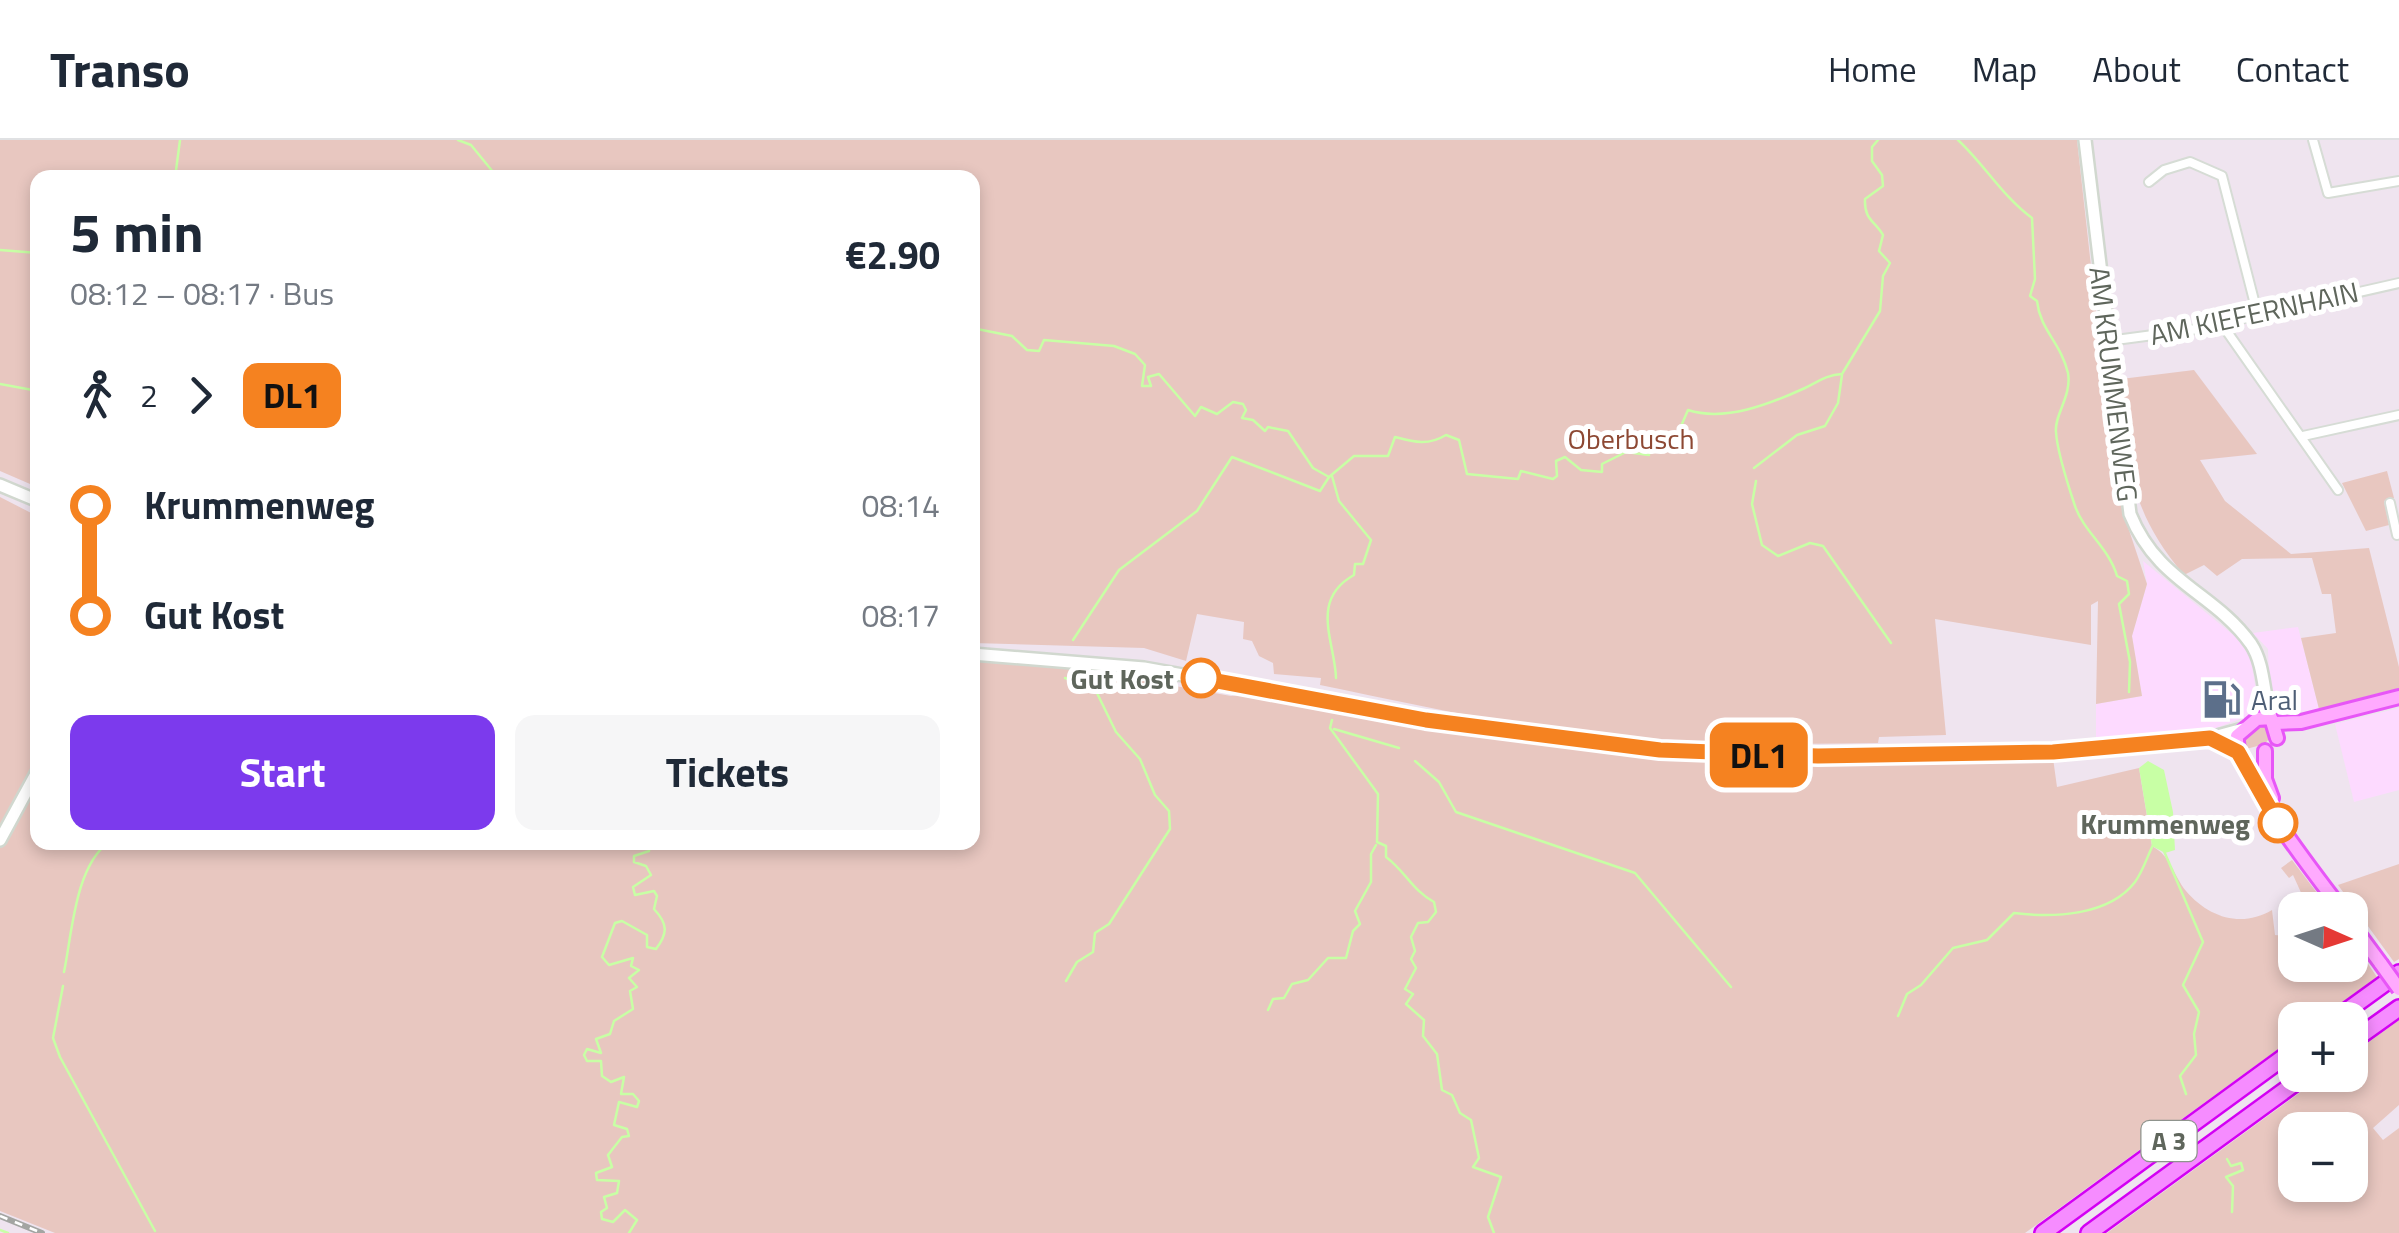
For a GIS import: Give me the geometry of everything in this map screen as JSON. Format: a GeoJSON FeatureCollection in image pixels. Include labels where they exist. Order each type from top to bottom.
{"type":"FeatureCollection","features":[{"type":"Feature","properties":{"kind":"highway"},"geometry":{"type":"LineString","coordinates":[[2358,1002],[2399,972]]}},
{"type":"Feature","properties":{"kind":"highway"},"geometry":{"type":"LineString","coordinates":[[2368,1030],[2399,1008]]}},
{"type":"Feature","properties":{"kind":"highway","name":"A 3"},"geometry":{"type":"LineString","coordinates":[[2043,1233],[2278,1061]]}},
{"type":"Feature","properties":{"kind":"highway","name":"A 3"},"geometry":{"type":"LineString","coordinates":[[2089,1233],[2283,1092]]}},
{"type":"Feature","properties":{"kind":"main road","name":"AM KRUMMENWEG"},"geometry":{"type":"LineString","coordinates":[[2085,140],[2124,484],[2140,538],[2163,568],[2251,644],[2260,667],[2268,720]]}},
{"type":"Feature","properties":{"kind":"main road"},"geometry":{"type":"LineString","coordinates":[[0,486],[30,498]]}},
{"type":"Feature","properties":{"kind":"main road"},"geometry":{"type":"LineString","coordinates":[[980,655],[1144,668],[1426,720],[1660,750],[1818,756],[2053,752],[2210,738],[2268,720],[2301,722],[2399,698]]}},
{"type":"Feature","properties":{"kind":"main road"},"geometry":{"type":"LineString","coordinates":[[2268,720],[2277,738]]}},
{"type":"Feature","properties":{"kind":"main road"},"geometry":{"type":"LineString","coordinates":[[2210,738],[2240,754],[2256,756],[2301,722]]}},
{"type":"Feature","properties":{"kind":"main road"},"geometry":{"type":"LineString","coordinates":[[2242,729],[2237,736],[2240,754],[2282,830],[2329,892]]}},
{"type":"Feature","properties":{"kind":"main road"},"geometry":{"type":"LineString","coordinates":[[2266,751],[2265,779],[2298,849]]}},
{"type":"Feature","properties":{"kind":"main road"},"geometry":{"type":"LineString","coordinates":[[0,840],[30,785]]}},
{"type":"Feature","properties":{"kind":"main road"},"geometry":{"type":"LineString","coordinates":[[2368,946],[2399,989]]}},
{"type":"Feature","properties":{"kind":"street"},"geometry":{"type":"LineString","coordinates":[[2313,140],[2328,193],[2399,181]]}},
{"type":"Feature","properties":{"kind":"street"},"geometry":{"type":"LineString","coordinates":[[2149,182],[2164,170],[2190,162],[2222,176],[2258,316]]}},
{"type":"Feature","properties":{"kind":"street","name":"AM KIEFERNHAIN"},"geometry":{"type":"LineString","coordinates":[[2108,341],[2258,316],[2399,283]]}},
{"type":"Feature","properties":{"kind":"street"},"geometry":{"type":"LineString","coordinates":[[2221,323],[2338,490]]}},
{"type":"Feature","properties":{"kind":"street"},"geometry":{"type":"LineString","coordinates":[[2303,436],[2399,415]]}},
{"type":"Feature","properties":{"kind":"street"},"geometry":{"type":"LineString","coordinates":[[2390,502],[2398,535]]}},
{"type":"Feature","properties":{"kind":"shaded area"},"geometry":{"type":"Polygon","coordinates":[[[2143,561],[2237,638],[2250,655],[2258,702],[2253,714],[2208,731],[2096,738],[2096,704],[2142,696],[2132,636],[2147,584],[2143,561]]]}},
{"type":"Feature","properties":{"kind":"shaded area"},"geometry":{"type":"Polygon","coordinates":[[[2298,627],[2319,709],[2289,714],[2270,701],[2268,649],[2253,633],[2298,627]]]}},
{"type":"Feature","properties":{"kind":"shaded area"},"geometry":{"type":"Polygon","coordinates":[[[2399,708],[2399,790],[2354,802],[2335,724],[2399,708]]]}},
{"type":"Feature","properties":{"kind":"shaded area"},"geometry":{"type":"Polygon","coordinates":[[[2148,761],[2164,770],[2173,812],[2175,850],[2165,853],[2152,846],[2139,768],[2148,761]]]}},
{"type":"Feature","properties":{"kind":"green space","name":"Oberbusch"},"geometry":{"type":"Polygon","coordinates":[[[0,140],[2077,140],[2116,491],[2147,584],[2132,636],[2142,696],[2096,704],[2098,601],[2091,605],[2091,645],[1935,619],[1946,735],[1879,737],[1878,743],[1646,738],[1539,727],[1445,711],[1320,685],[1321,678],[1274,674],[1273,663],[1259,656],[1252,641],[1243,639],[1244,622],[1197,614],[1186,661],[1144,648],[980,643],[980,170],[30,170],[30,484],[0,471],[0,140]]]}},
{"type":"Feature","properties":{"kind":"green space"},"geometry":{"type":"Polygon","coordinates":[[[2194,370],[2257,454],[2200,460],[2225,501],[2291,554],[2369,548],[2399,667],[2399,688],[2319,709],[2301,638],[2336,633],[2331,594],[2322,594],[2312,558],[2242,559],[2217,576],[2204,565],[2184,575],[2165,550],[2151,527],[2134,483],[2121,379],[2194,370]]]}},
{"type":"Feature","properties":{"kind":"green space"},"geometry":{"type":"Polygon","coordinates":[[[2387,471],[2394,498],[2384,501],[2389,525],[2366,531],[2342,483],[2387,471]]]}},
{"type":"Feature","properties":{"kind":"green space"},"geometry":{"type":"Polygon","coordinates":[[[0,497],[30,512],[30,850],[980,850],[980,660],[1068,664],[1120,670],[1153,682],[1231,696],[1248,694],[1572,748],[1659,756],[1836,763],[2053,758],[2057,787],[2139,768],[2152,846],[2164,855],[2195,900],[2215,914],[2238,919],[2272,910],[2278,935],[2278,982],[2368,982],[2368,964],[2377,977],[2343,1002],[2278,1002],[2278,1049],[2025,1233],[55,1233],[0,1211],[0,497]]]}},
{"type":"Feature","properties":{"kind":"green space"},"geometry":{"type":"Polygon","coordinates":[[[2268,722],[2273,733],[2265,744],[2246,749],[2243,735],[2268,722]]]}},
{"type":"Feature","properties":{"kind":"green space"},"geometry":{"type":"Polygon","coordinates":[[[2292,860],[2316,892],[2301,892],[2293,875],[2289,878],[2281,868],[2292,860]]]}},
{"type":"Feature","properties":{"kind":"green space"},"geometry":{"type":"Polygon","coordinates":[[[2399,864],[2399,959],[2394,962],[2368,926],[2368,892],[2343,892],[2338,885],[2399,864]]]}},
{"type":"Feature","properties":{"kind":"green space"},"geometry":{"type":"Polygon","coordinates":[[[2399,1020],[2399,1105],[2373,1128],[2383,1140],[2399,1128],[2399,1233],[2107,1233],[2301,1092],[2368,1092],[2368,1043],[2399,1020]]]}},
{"type":"Feature","properties":{"kind":"waterway"},"geometry":{"type":"LineString","coordinates":[[176,170],[180,140]]}},
{"type":"Feature","properties":{"kind":"waterway"},"geometry":{"type":"LineString","coordinates":[[458,140],[471,145],[491,170]]}},
{"type":"Feature","properties":{"kind":"waterway"},"geometry":{"type":"LineString","coordinates":[[980,330],[1012,336],[1027,350],[1039,351],[1044,340],[1114,346],[1135,354],[1145,365],[1142,386],[1151,386],[1148,377],[1159,374],[1195,416],[1201,407],[1217,414],[1233,402],[1243,404],[1246,410],[1242,418],[1253,420],[1265,431],[1268,427],[1288,431],[1313,468],[1329,477],[1354,456],[1388,456],[1395,437],[1427,442],[1446,435],[1459,440],[1467,474],[1518,479],[1521,471],[1553,479],[1557,476],[1556,461],[1565,457],[1581,470],[1602,472],[1602,464],[1626,452],[1649,455],[1649,443],[1675,440],[1688,410],[1717,414],[1747,410],[1842,374],[1880,311],[1883,276],[1890,263],[1879,251],[1883,235],[1865,206],[1865,199],[1883,186],[1882,175],[1872,161],[1872,147],[1878,140]]}},
{"type":"Feature","properties":{"kind":"waterway"},"geometry":{"type":"LineString","coordinates":[[1958,140],[2032,218],[2035,279],[2030,296],[2037,301],[2042,320],[2061,353],[2069,381],[2056,426],[2061,459],[2079,515],[2117,576],[2127,581],[2129,594],[2119,604],[2130,662],[2129,692]]}},
{"type":"Feature","properties":{"kind":"waterway"},"geometry":{"type":"LineString","coordinates":[[0,250],[30,252]]}},
{"type":"Feature","properties":{"kind":"waterway"},"geometry":{"type":"LineString","coordinates":[[1754,468],[1797,435],[1825,426],[1838,403],[1842,375]]}},
{"type":"Feature","properties":{"kind":"waterway"},"geometry":{"type":"LineString","coordinates":[[0,384],[30,390]]}},
{"type":"Feature","properties":{"kind":"waterway"},"geometry":{"type":"LineString","coordinates":[[1073,640],[1119,570],[1197,511],[1232,457],[1320,491],[1329,477]]}},
{"type":"Feature","properties":{"kind":"waterway"},"geometry":{"type":"LineString","coordinates":[[1332,476],[1339,501],[1371,540],[1363,564],[1355,564],[1354,575],[1340,585],[1328,609],[1336,678]]}},
{"type":"Feature","properties":{"kind":"waterway"},"geometry":{"type":"LineString","coordinates":[[1756,481],[1752,504],[1762,545],[1778,556],[1810,543],[1823,546],[1891,643]]}},
{"type":"Feature","properties":{"kind":"waterway"},"geometry":{"type":"LineString","coordinates":[[1065,678],[1095,689],[1116,732],[1140,759],[1155,795],[1169,811],[1170,829],[1109,924],[1095,933],[1093,952],[1077,962],[1066,981]]}},
{"type":"Feature","properties":{"kind":"waterway"},"geometry":{"type":"LineString","coordinates":[[1332,720],[1330,728],[1378,794],[1377,842],[1386,846],[1386,857],[1434,902],[1436,912],[1428,922],[1418,923],[1411,937],[1415,951],[1411,959],[1416,968],[1405,989],[1413,994],[1406,1004],[1424,1020],[1423,1036],[1437,1054],[1442,1090],[1452,1095],[1460,1113],[1471,1120],[1479,1158],[1473,1167],[1501,1177],[1488,1217],[1494,1233]]}},
{"type":"Feature","properties":{"kind":"waterway"},"geometry":{"type":"LineString","coordinates":[[1334,729],[1399,748]]}},
{"type":"Feature","properties":{"kind":"waterway"},"geometry":{"type":"LineString","coordinates":[[1415,761],[1439,782],[1456,812],[1635,873],[1731,987]]}},
{"type":"Feature","properties":{"kind":"waterway"},"geometry":{"type":"LineString","coordinates":[[1268,1010],[1273,999],[1284,998],[1292,984],[1308,980],[1328,958],[1346,958],[1353,931],[1360,924],[1355,911],[1371,882],[1371,854],[1376,845]]}},
{"type":"Feature","properties":{"kind":"waterway"},"geometry":{"type":"LineString","coordinates":[[1898,1016],[1907,994],[1921,985],[1953,948],[1987,940],[2014,913],[2063,914],[2111,902],[2135,882],[2153,845]]}},
{"type":"Feature","properties":{"kind":"waterway"},"geometry":{"type":"LineString","coordinates":[[64,972],[82,884],[101,850]]}},
{"type":"Feature","properties":{"kind":"waterway"},"geometry":{"type":"LineString","coordinates":[[629,1233],[637,1220],[625,1210],[613,1222],[602,1219],[601,1212],[607,1208],[604,1197],[617,1193],[619,1181],[597,1180],[596,1173],[612,1167],[608,1155],[622,1137],[629,1136],[627,1129],[614,1125],[619,1102],[637,1107],[639,1101],[633,1094],[621,1094],[624,1077],[611,1082],[602,1076],[601,1061],[587,1061],[584,1055],[587,1049],[601,1053],[596,1039],[610,1034],[614,1021],[633,1009],[630,991],[637,987],[629,978],[639,970],[631,966],[633,958],[609,965],[602,957],[615,923],[622,921],[647,935],[647,947],[656,949],[663,938],[664,924],[654,909],[657,896],[654,891],[635,895],[633,887],[651,875],[646,866],[634,862],[634,856],[649,850]]}},
{"type":"Feature","properties":{"kind":"waterway"},"geometry":{"type":"LineString","coordinates":[[2164,851],[2203,942],[2183,985],[2199,1012],[2194,1034],[2196,1055],[2180,1076],[2186,1094]]}},
{"type":"Feature","properties":{"kind":"waterway"},"geometry":{"type":"LineString","coordinates":[[63,986],[53,1038],[60,1057],[155,1231]]}},
{"type":"Feature","properties":{"kind":"waterway"},"geometry":{"type":"LineString","coordinates":[[2227,1159],[2231,1166],[2241,1163],[2243,1170],[2226,1177],[2233,1186],[2232,1212]]}},
{"type":"Feature","properties":{"kind":"waterway"},"geometry":{"type":"LineString","coordinates":[[0,1230],[8,1233]]}},
{"type":"Feature","properties":{"kind":"railway"},"geometry":{"type":"LineString","coordinates":[[0,1216],[42,1233]]}},
{"type":"Feature","properties":{"kind":"bus line","name":"DL1"},"geometry":{"type":"LineString","coordinates":[[1201,678],[1426,720],[1573,742],[1660,750],[1818,756],[2053,752],[2210,738],[2238,752],[2278,823]]}},
{"type":"Feature","properties":{"kind":"place","name":"Gut Kost"},"geometry":{"type":"Point","coordinates":[1201,678]}},
{"type":"Feature","properties":{"kind":"place","name":"Aral"},"geometry":{"type":"Point","coordinates":[2221,699]}},
{"type":"Feature","properties":{"kind":"place","name":"Krummenweg"},"geometry":{"type":"Point","coordinates":[2278,823]}}]}
